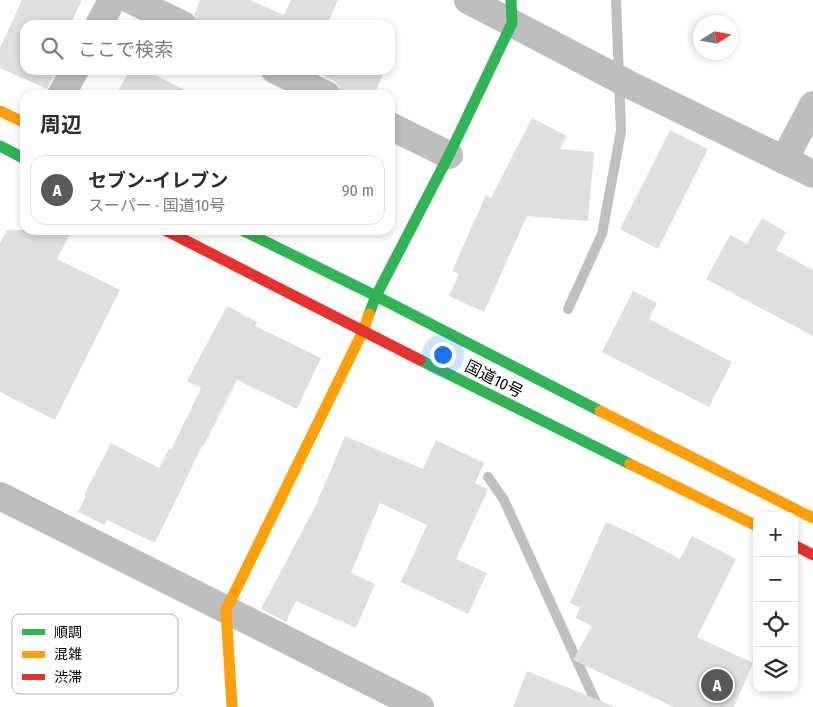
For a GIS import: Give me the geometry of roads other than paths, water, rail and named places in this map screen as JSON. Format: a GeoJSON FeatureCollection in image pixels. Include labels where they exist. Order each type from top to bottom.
{"type":"FeatureCollection","features":[{"type":"Feature","properties":{"kind":"main road"},"geometry":{"type":"LineString","coordinates":[[232,707],[226,610],[363,331],[376,296],[450,155],[511,11]]}},
{"type":"Feature","properties":{"kind":"main road"},"geometry":{"type":"LineString","coordinates":[[0,111],[20,121]]}},
{"type":"Feature","properties":{"kind":"main road"},"geometry":{"type":"LineString","coordinates":[[0,146],[20,156]]}},
{"type":"Feature","properties":{"kind":"main road","name":"国道10号"},"geometry":{"type":"LineString","coordinates":[[175,235],[502,402],[753,524]]}},
{"type":"Feature","properties":{"kind":"main road","name":"国道10号"},"geometry":{"type":"LineString","coordinates":[[252,235],[813,518]]}},
{"type":"Feature","properties":{"kind":"main road"},"geometry":{"type":"LineString","coordinates":[[798,547],[813,555]]}},
{"type":"Feature","properties":{"kind":"street"},"geometry":{"type":"LineString","coordinates":[[102,20],[112,0]]}},
{"type":"Feature","properties":{"kind":"street"},"geometry":{"type":"LineString","coordinates":[[131,0],[173,20]]}},
{"type":"Feature","properties":{"kind":"street"},"geometry":{"type":"LineString","coordinates":[[468,0],[511,11],[584,61],[813,174]]}},
{"type":"Feature","properties":{"kind":"street"},"geometry":{"type":"LineString","coordinates":[[64,90],[72,75]]}},
{"type":"Feature","properties":{"kind":"street"},"geometry":{"type":"LineString","coordinates":[[285,75],[317,90]]}},
{"type":"Feature","properties":{"kind":"street"},"geometry":{"type":"LineString","coordinates":[[784,160],[813,105]]}},
{"type":"Feature","properties":{"kind":"street"},"geometry":{"type":"LineString","coordinates":[[395,128],[450,155]]}},
{"type":"Feature","properties":{"kind":"street"},"geometry":{"type":"LineString","coordinates":[[0,496],[420,707]]}},
{"type":"Feature","properties":{"kind":"waterway"},"geometry":{"type":"LineString","coordinates":[[568,309],[602,234],[621,131],[616,0]]}},
{"type":"Feature","properties":{"kind":"waterway"},"geometry":{"type":"LineString","coordinates":[[488,477],[504,500],[598,707]]}},
{"type":"Feature","properties":{"kind":"place","name":"セブン-イレブン"},"geometry":{"type":"Point","coordinates":[717,685]}}]}
